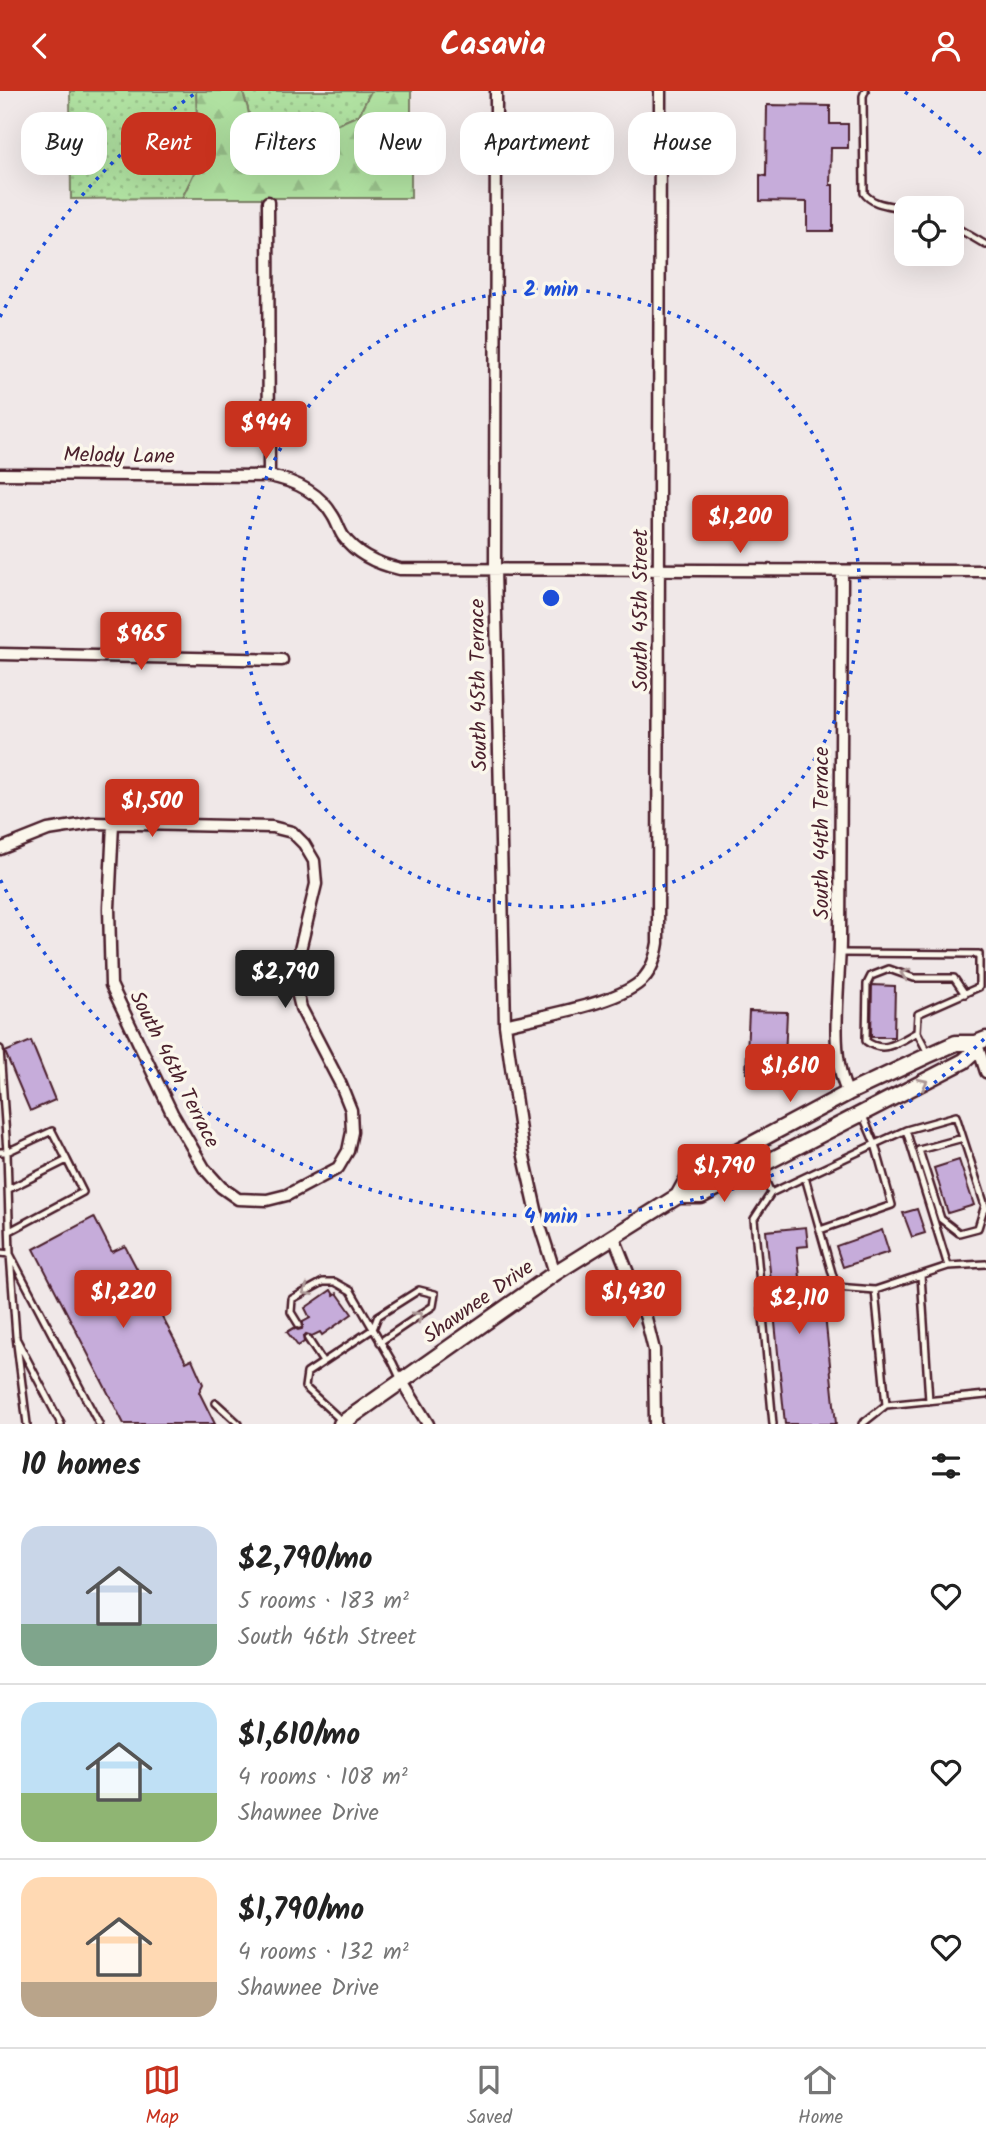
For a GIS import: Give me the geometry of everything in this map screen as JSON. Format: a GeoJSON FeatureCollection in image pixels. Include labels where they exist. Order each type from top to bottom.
{"type":"FeatureCollection","features":[{"type":"Feature","properties":{"kind":"main road","name":"Shawnee Drive"},"geometry":{"type":"LineString","coordinates":[[342,1423],[555,1273],[678,1196],[688,1178],[848,1093],[929,1055],[956,1043],[981,1041]]}},
{"type":"Feature","properties":{"kind":"main road","name":"Shawnee Drive"},"geometry":{"type":"LineString","coordinates":[[678,1196],[701,1196],[862,1114],[964,1061],[981,1041]]}},
{"type":"Feature","properties":{"kind":"main road"},"geometry":{"type":"LineString","coordinates":[[848,1093],[862,1114]]}},
{"type":"Feature","properties":{"kind":"main road"},"geometry":{"type":"LineString","coordinates":[[748,1146],[758,1166]]}},
{"type":"Feature","properties":{"kind":"street","name":"South 45th Terrace"},"geometry":{"type":"LineString","coordinates":[[496,91],[495,568],[505,1024],[523,1152],[539,1223],[555,1273]]}},
{"type":"Feature","properties":{"kind":"street","name":"South 45th Street"},"geometry":{"type":"LineString","coordinates":[[505,1024],[620,995],[646,976],[656,958],[660,91]]}},
{"type":"Feature","properties":{"kind":"street"},"geometry":{"type":"LineString","coordinates":[[268,202],[270,476]]}},
{"type":"Feature","properties":{"kind":"street","name":"Melody Lane"},"geometry":{"type":"LineString","coordinates":[[0,474],[270,476],[286,479],[323,501],[354,548],[391,567],[412,570],[495,568],[986,571]]}},
{"type":"Feature","properties":{"kind":"street","name":"South 44th Terrace"},"geometry":{"type":"LineString","coordinates":[[842,571],[837,1058],[842,1082],[848,1093]]}},
{"type":"Feature","properties":{"kind":"street"},"geometry":{"type":"LineString","coordinates":[[0,654],[282,660]]}},
{"type":"Feature","properties":{"kind":"street"},"geometry":{"type":"LineString","coordinates":[[0,849],[48,830],[93,823],[113,824]]}},
{"type":"Feature","properties":{"kind":"street","name":"South 46th Terrace"},"geometry":{"type":"LineString","coordinates":[[113,824],[272,827],[292,832],[310,853],[314,861],[316,884],[299,954],[295,984],[301,1009],[341,1085],[351,1110],[352,1132],[348,1151],[338,1168],[287,1195],[267,1200],[238,1199],[204,1168],[172,1113],[111,985],[109,908],[113,824]]}},
{"type":"Feature","properties":{"kind":"street"},"geometry":{"type":"LineString","coordinates":[[981,1041],[986,1072]]}},
{"type":"Feature","properties":{"kind":"street"},"geometry":{"type":"LineString","coordinates":[[613,1235],[642,1307],[654,1350],[655,1424]]}},
{"type":"Feature","properties":{"kind":"street"},"geometry":{"type":"LineString","coordinates":[[401,1380],[428,1424]]}},
{"type":"Feature","properties":{"kind":"lane"},"geometry":{"type":"LineString","coordinates":[[865,91],[864,193],[877,203],[894,207]]}},
{"type":"Feature","properties":{"kind":"lane"},"geometry":{"type":"LineString","coordinates":[[964,232],[986,245]]}},
{"type":"Feature","properties":{"kind":"lane"},"geometry":{"type":"LineString","coordinates":[[840,953],[979,954],[979,987],[918,1014],[917,1032],[929,1055]]}},
{"type":"Feature","properties":{"kind":"lane"},"geometry":{"type":"LineString","coordinates":[[917,1032],[887,1048],[874,1048],[866,1041],[867,984],[871,976],[889,969],[914,978],[954,978],[965,994]]}},
{"type":"Feature","properties":{"kind":"lane"},"geometry":{"type":"LineString","coordinates":[[0,1049],[8,1152],[10,1254],[16,1336],[27,1424]]}},
{"type":"Feature","properties":{"kind":"lane"},"geometry":{"type":"LineString","coordinates":[[820,1230],[891,1205],[876,1144],[862,1114]]}},
{"type":"Feature","properties":{"kind":"lane"},"geometry":{"type":"LineString","coordinates":[[773,1424],[754,1219],[771,1193],[906,1130],[956,1116],[985,1207],[978,1228],[959,1233],[941,1219],[906,1130]]}},
{"type":"Feature","properties":{"kind":"lane"},"geometry":{"type":"LineString","coordinates":[[0,1152],[8,1152],[52,1131],[83,1192],[10,1231]]}},
{"type":"Feature","properties":{"kind":"lane"},"geometry":{"type":"LineString","coordinates":[[916,1151],[963,1138]]}},
{"type":"Feature","properties":{"kind":"lane"},"geometry":{"type":"LineString","coordinates":[[916,1151],[948,1266]]}},
{"type":"Feature","properties":{"kind":"lane"},"geometry":{"type":"LineString","coordinates":[[9,1189],[67,1160]]}},
{"type":"Feature","properties":{"kind":"lane"},"geometry":{"type":"LineString","coordinates":[[758,1166],[771,1193]]}},
{"type":"Feature","properties":{"kind":"lane"},"geometry":{"type":"LineString","coordinates":[[805,1177],[836,1287],[875,1290],[948,1266],[986,1264]]}},
{"type":"Feature","properties":{"kind":"lane"},"geometry":{"type":"LineString","coordinates":[[979,1186],[986,1184]]}},
{"type":"Feature","properties":{"kind":"lane"},"geometry":{"type":"LineString","coordinates":[[0,1254],[10,1254]]}},
{"type":"Feature","properties":{"kind":"lane"},"geometry":{"type":"LineString","coordinates":[[10,1254],[99,1424]]}},
{"type":"Feature","properties":{"kind":"lane"},"geometry":{"type":"LineString","coordinates":[[921,1275],[929,1401]]}},
{"type":"Feature","properties":{"kind":"lane"},"geometry":{"type":"LineString","coordinates":[[299,1325],[291,1312],[292,1299],[323,1282],[335,1282],[351,1291],[401,1380]]}},
{"type":"Feature","properties":{"kind":"lane"},"geometry":{"type":"LineString","coordinates":[[342,1423],[305,1387],[307,1373],[373,1329],[379,1316],[419,1290],[435,1294],[433,1306],[380,1342]]}},
{"type":"Feature","properties":{"kind":"lane"},"geometry":{"type":"LineString","coordinates":[[875,1290],[886,1405]]}},
{"type":"Feature","properties":{"kind":"lane"},"geometry":{"type":"LineString","coordinates":[[16,1336],[61,1424]]}},
{"type":"Feature","properties":{"kind":"lane"},"geometry":{"type":"LineString","coordinates":[[308,1339],[323,1362]]}},
{"type":"Feature","properties":{"kind":"lane"},"geometry":{"type":"LineString","coordinates":[[862,1424],[886,1405],[986,1395]]}},
{"type":"Feature","properties":{"kind":"lane"},"geometry":{"type":"LineString","coordinates":[[216,1403],[239,1424]]}},
{"type":"Feature","properties":{"kind":"green space"},"geometry":{"type":"Polygon","coordinates":[[[70,91],[196,91],[197,112],[121,112],[121,175],[193,175],[182,198],[71,199],[71,175],[107,175],[107,112],[70,112],[70,91]]]}},
{"type":"Feature","properties":{"kind":"green space"},"geometry":{"type":"Polygon","coordinates":[[[196,91],[242,91],[248,112],[230,112],[230,175],[340,175],[340,123],[354,117],[354,175],[411,175],[411,198],[182,198],[193,175],[216,175],[216,112],[197,112],[196,91]]]}},
{"type":"Feature","properties":{"kind":"green space"},"geometry":{"type":"Polygon","coordinates":[[[242,91],[371,91],[360,112],[354,112],[354,117],[340,123],[340,112],[248,112],[242,91]]]}},
{"type":"Feature","properties":{"kind":"green space"},"geometry":{"type":"Polygon","coordinates":[[[371,91],[411,91],[411,112],[360,112],[371,91]]]}},
{"type":"Feature","properties":{"kind":"building"},"geometry":{"type":"Polygon","coordinates":[[[767,105],[830,106],[830,124],[848,124],[848,148],[831,148],[833,231],[807,231],[807,202],[760,201],[760,175],[766,176],[767,105]]]}},
{"type":"Feature","properties":{"kind":"building"},"geometry":{"type":"Polygon","coordinates":[[[872,985],[895,986],[894,1037],[871,1037],[872,985]]]}},
{"type":"Feature","properties":{"kind":"building"},"geometry":{"type":"Polygon","coordinates":[[[749,1011],[787,1012],[784,1082],[769,1082],[769,1074],[746,1073],[749,1011]]]}},
{"type":"Feature","properties":{"kind":"building"},"geometry":{"type":"Polygon","coordinates":[[[31,1041],[55,1100],[30,1111],[5,1052],[31,1041]]]}},
{"type":"Feature","properties":{"kind":"building"},"geometry":{"type":"Polygon","coordinates":[[[959,1160],[974,1205],[948,1213],[934,1168],[959,1160]]]}},
{"type":"Feature","properties":{"kind":"building"},"geometry":{"type":"Polygon","coordinates":[[[917,1209],[925,1233],[912,1237],[903,1213],[917,1209]]]}},
{"type":"Feature","properties":{"kind":"building"},"geometry":{"type":"Polygon","coordinates":[[[94,1217],[112,1252],[125,1246],[186,1362],[192,1359],[203,1384],[199,1392],[215,1424],[124,1424],[34,1249],[94,1217]]]}},
{"type":"Feature","properties":{"kind":"building"},"geometry":{"type":"Polygon","coordinates":[[[806,1227],[808,1246],[797,1247],[803,1307],[824,1305],[836,1424],[785,1424],[766,1231],[806,1227]]]}},
{"type":"Feature","properties":{"kind":"building"},"geometry":{"type":"Polygon","coordinates":[[[882,1230],[889,1252],[843,1267],[836,1246],[882,1230]]]}},
{"type":"Feature","properties":{"kind":"building"},"geometry":{"type":"Polygon","coordinates":[[[331,1290],[334,1295],[337,1293],[352,1314],[322,1335],[320,1332],[312,1336],[306,1334],[303,1337],[304,1342],[298,1346],[287,1332],[294,1328],[302,1329],[303,1322],[310,1318],[305,1308],[331,1290]]]}}]}
